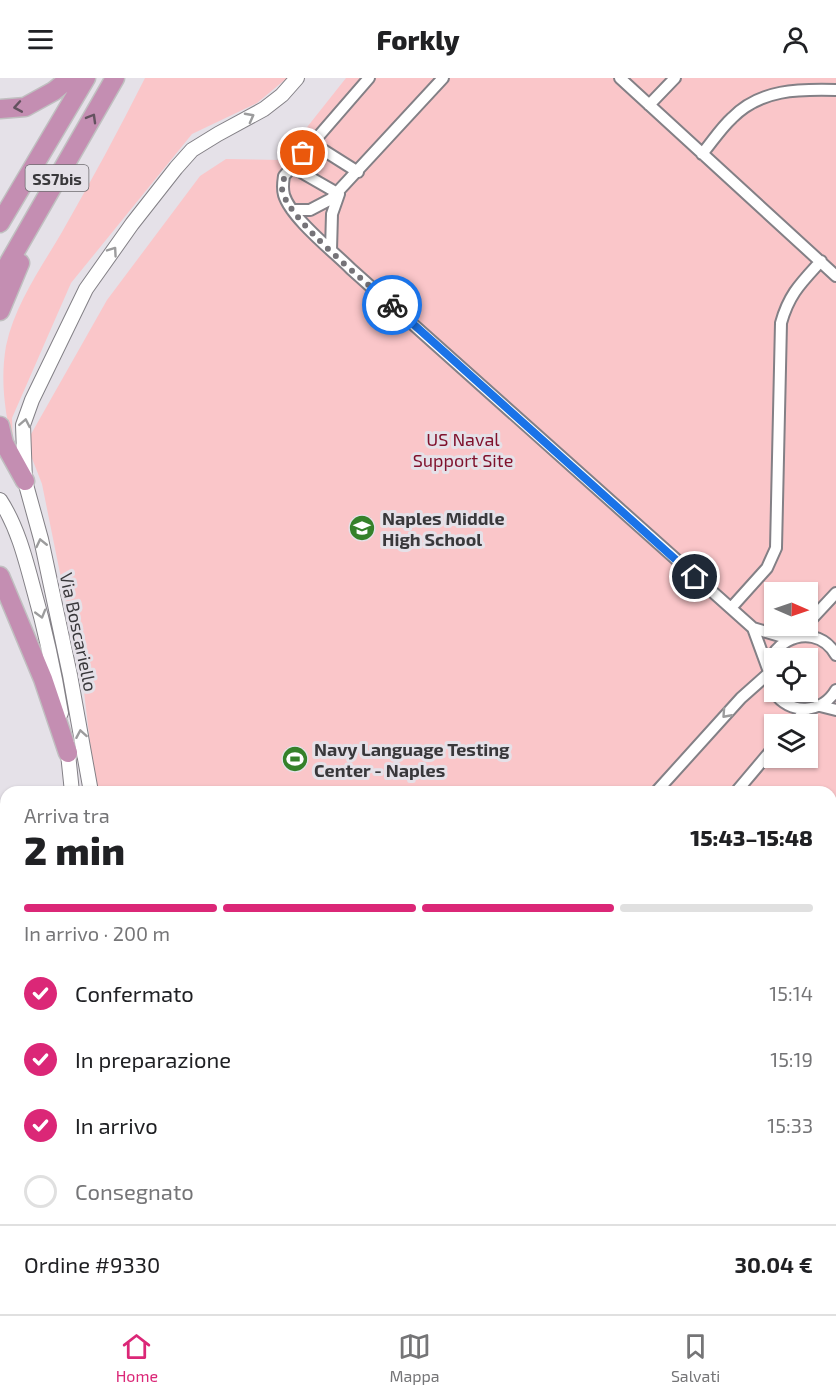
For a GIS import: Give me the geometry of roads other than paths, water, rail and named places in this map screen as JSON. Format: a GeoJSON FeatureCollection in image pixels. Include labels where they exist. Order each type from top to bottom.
{"type":"FeatureCollection","features":[{"type":"Feature","properties":{"kind":"highway"},"geometry":{"type":"LineString","coordinates":[[0,109],[25,107],[54,91],[70,78]]}},
{"type":"Feature","properties":{"kind":"highway","name":"SS7bis"},"geometry":{"type":"LineString","coordinates":[[0,223],[86,78]]}},
{"type":"Feature","properties":{"kind":"highway","name":"SS7bis"},"geometry":{"type":"LineString","coordinates":[[0,278],[115,78]]}},
{"type":"Feature","properties":{"kind":"highway"},"geometry":{"type":"LineString","coordinates":[[0,311],[71,154]]}},
{"type":"Feature","properties":{"kind":"highway"},"geometry":{"type":"LineString","coordinates":[[0,426],[4,442],[25,482]]}},
{"type":"Feature","properties":{"kind":"highway"},"geometry":{"type":"LineString","coordinates":[[0,576],[43,679],[68,753]]}},
{"type":"Feature","properties":{"kind":"street","name":"Via Boscariello"},"geometry":{"type":"LineString","coordinates":[[90,786],[70,675],[25,482],[23,425],[32,400],[86,289],[132,224],[192,150],[264,109],[282,95],[297,78]]}},
{"type":"Feature","properties":{"kind":"street"},"geometry":{"type":"LineString","coordinates":[[369,78],[284,176],[282,186],[284,197],[297,217],[753,628],[792,638],[806,636],[817,638],[827,644],[836,655]]}},
{"type":"Feature","properties":{"kind":"street"},"geometry":{"type":"LineString","coordinates":[[292,210],[310,210],[321,206],[340,192],[444,78]]}},
{"type":"Feature","properties":{"kind":"street"},"geometry":{"type":"LineString","coordinates":[[620,78],[836,276]]}},
{"type":"Feature","properties":{"kind":"street"},"geometry":{"type":"LineString","coordinates":[[649,105],[675,78]]}},
{"type":"Feature","properties":{"kind":"street"},"geometry":{"type":"LineString","coordinates":[[702,154],[732,118],[746,106],[764,96],[785,91],[836,90]]}},
{"type":"Feature","properties":{"kind":"street"},"geometry":{"type":"LineString","coordinates":[[312,143],[358,172]]}},
{"type":"Feature","properties":{"kind":"street"},"geometry":{"type":"LineString","coordinates":[[292,167],[340,192]]}},
{"type":"Feature","properties":{"kind":"street"},"geometry":{"type":"LineString","coordinates":[[331,250],[332,214],[340,192]]}},
{"type":"Feature","properties":{"kind":"street"},"geometry":{"type":"LineString","coordinates":[[731,608],[767,568],[776,548],[781,323],[791,296],[821,261]]}},
{"type":"Feature","properties":{"kind":"street","name":"Via Boscariello"},"geometry":{"type":"LineString","coordinates":[[0,500],[18,537],[49,643],[71,786]]}},
{"type":"Feature","properties":{"kind":"street"},"geometry":{"type":"LineString","coordinates":[[818,612],[836,593]]}},
{"type":"Feature","properties":{"kind":"street"},"geometry":{"type":"LineString","coordinates":[[753,628],[764,660]]}},
{"type":"Feature","properties":{"kind":"street"},"geometry":{"type":"LineString","coordinates":[[779,648],[792,638]]}},
{"type":"Feature","properties":{"kind":"street"},"geometry":{"type":"LineString","coordinates":[[661,786],[764,676]]}},
{"type":"Feature","properties":{"kind":"street"},"geometry":{"type":"LineString","coordinates":[[784,702],[795,708],[807,709],[820,706],[828,701],[836,690]]}},
{"type":"Feature","properties":{"kind":"street"},"geometry":{"type":"LineString","coordinates":[[820,706],[836,710]]}},
{"type":"Feature","properties":{"kind":"street"},"geometry":{"type":"LineString","coordinates":[[802,714],[807,709]]}},
{"type":"Feature","properties":{"kind":"street"},"geometry":{"type":"LineString","coordinates":[[741,786],[764,759]]}},
{"type":"Feature","properties":{"kind":"place","name":"Naples Middle High School"},"geometry":{"type":"Point","coordinates":[362,528]}},
{"type":"Feature","properties":{"kind":"place","name":"Navy Language Testing Center - Naples"},"geometry":{"type":"Point","coordinates":[295,759]}},
{"type":"Feature","properties":{"kind":"park label","name":"US Naval Support Site"},"geometry":{"type":"Point","coordinates":[463,449]}}]}
